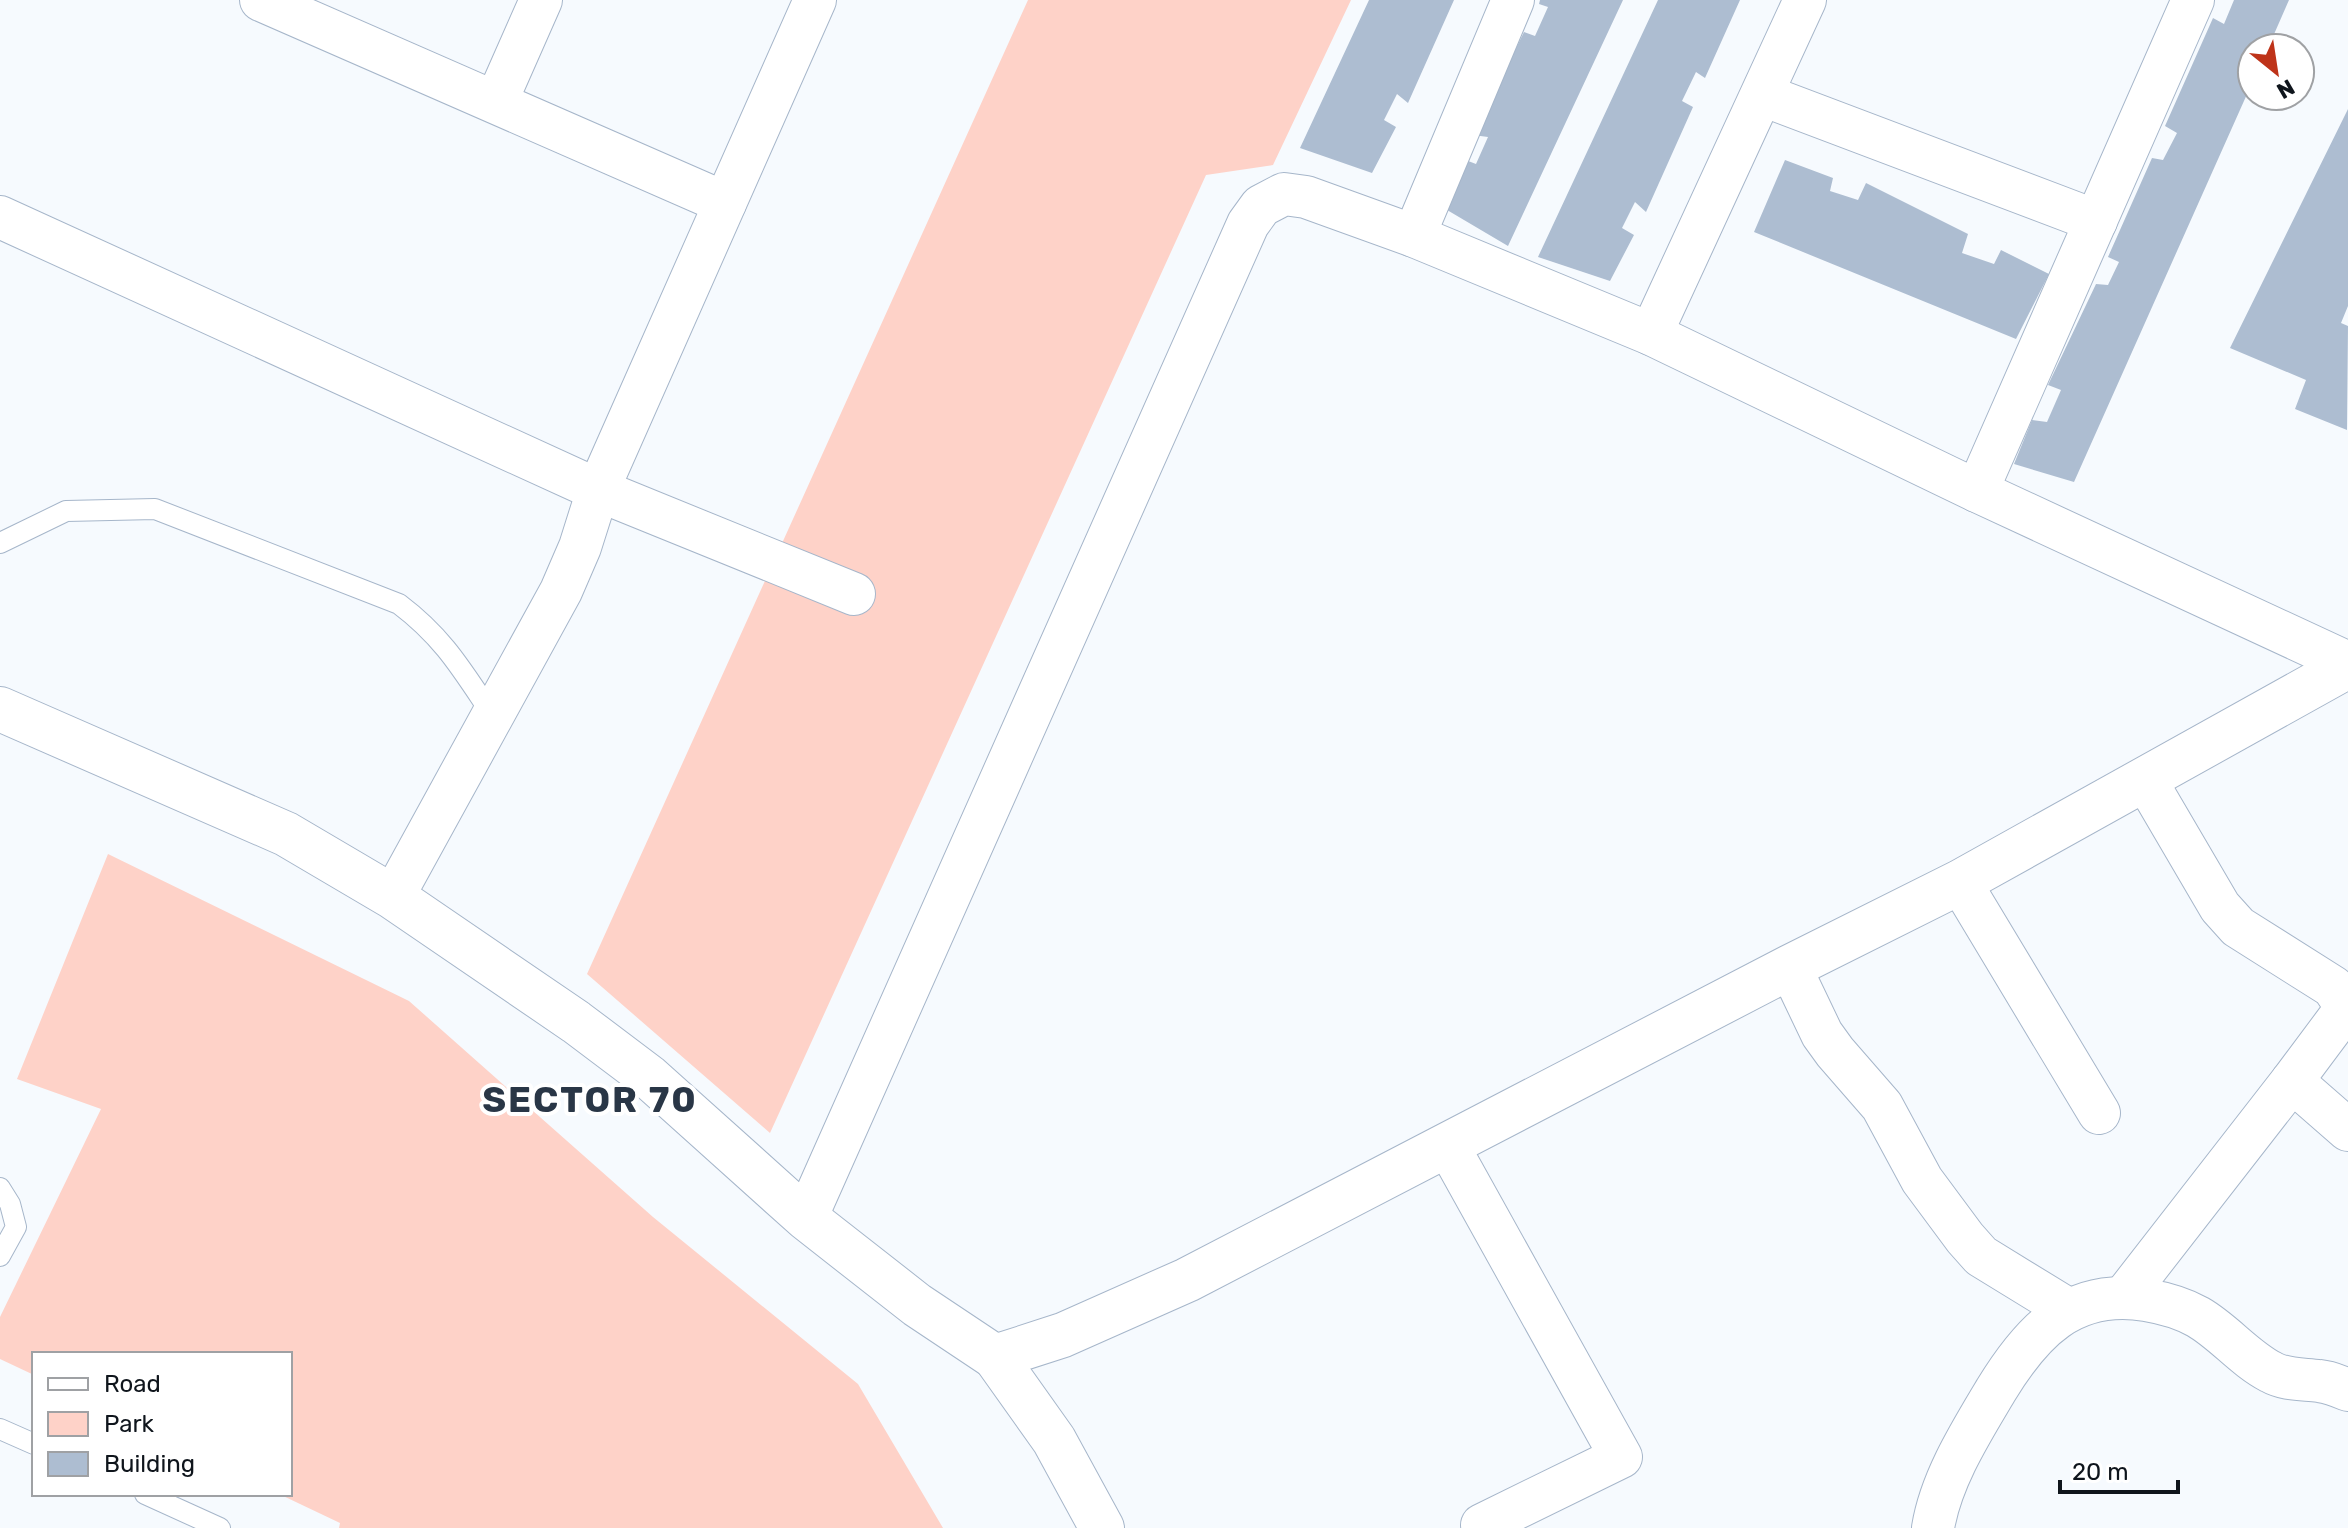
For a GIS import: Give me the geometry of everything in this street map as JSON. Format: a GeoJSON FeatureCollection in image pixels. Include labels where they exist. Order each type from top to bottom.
{"type":"FeatureCollection","features":[{"type":"Feature","properties":{"kind":"street"},"geometry":{"type":"LineString","coordinates":[[261,0],[725,203]]}},
{"type":"Feature","properties":{"kind":"street"},"geometry":{"type":"LineString","coordinates":[[496,102],[541,0]]}},
{"type":"Feature","properties":{"kind":"street"},"geometry":{"type":"LineString","coordinates":[[393,897],[561,591],[580,547],[598,490],[815,0]]}},
{"type":"Feature","properties":{"kind":"street"},"geometry":{"type":"LineString","coordinates":[[1414,236],[1513,0]]}},
{"type":"Feature","properties":{"kind":"street"},"geometry":{"type":"LineString","coordinates":[[1651,334],[1805,0]]}},
{"type":"Feature","properties":{"kind":"street"},"geometry":{"type":"LineString","coordinates":[[1977,491],[2193,0]]}},
{"type":"Feature","properties":{"kind":"street"},"geometry":{"type":"LineString","coordinates":[[1763,95],[2096,221]]}},
{"type":"Feature","properties":{"kind":"street"},"geometry":{"type":"LineString","coordinates":[[806,1218],[1248,224],[1261,206],[1284,194],[1306,197],[1414,236],[1651,334],[2348,664]]}},
{"type":"Feature","properties":{"kind":"street"},"geometry":{"type":"LineString","coordinates":[[0,217],[598,490],[854,594]]}},
{"type":"Feature","properties":{"kind":"street"},"geometry":{"type":"LineString","coordinates":[[995,1357],[1063,1335],[1187,1280],[1960,882],[2348,664]]}},
{"type":"Feature","properties":{"kind":"street"},"geometry":{"type":"LineString","coordinates":[[0,709],[286,834],[393,897],[576,1022],[649,1077],[806,1218],[917,1305],[995,1357],[1054,1440],[1102,1528]]}},
{"type":"Feature","properties":{"kind":"street"},"geometry":{"type":"LineString","coordinates":[[2124,1297],[2292,1081],[2339,1018],[2345,1005],[2333,987],[2238,927],[2220,907],[2145,779]]}},
{"type":"Feature","properties":{"kind":"street"},"geometry":{"type":"LineString","coordinates":[[1960,882],[2099,1113]]}},
{"type":"Feature","properties":{"kind":"street"},"geometry":{"type":"LineString","coordinates":[[1790,967],[1822,1034],[1882,1106],[1922,1180],[1965,1238],[1981,1256],[2069,1310]]}},
{"type":"Feature","properties":{"kind":"street"},"geometry":{"type":"LineString","coordinates":[[2292,1081],[2348,1130]]}},
{"type":"Feature","properties":{"kind":"street"},"geometry":{"type":"LineString","coordinates":[[1448,1146],[1621,1457],[1482,1525],[1484,1528]]}},
{"type":"Feature","properties":{"kind":"street"},"geometry":{"type":"LineString","coordinates":[[1933,1528],[1944,1485],[2012,1363],[2041,1329],[2069,1310],[2094,1299],[2124,1297],[2170,1304],[2199,1317],[2272,1373],[2321,1381],[2348,1390]]}},
{"type":"Feature","properties":{"kind":"lane"},"geometry":{"type":"LineString","coordinates":[[0,543],[66,511],[155,509],[399,604],[427,626],[453,655],[493,716]]}},
{"type":"Feature","properties":{"kind":"lane"},"geometry":{"type":"LineString","coordinates":[[0,1188],[10,1204],[16,1227],[0,1256]]}},
{"type":"Feature","properties":{"kind":"lane"},"geometry":{"type":"LineString","coordinates":[[0,1429],[32,1443]]}},
{"type":"Feature","properties":{"kind":"lane"},"geometry":{"type":"LineString","coordinates":[[149,1496],[220,1528]]}},
{"type":"Feature","properties":{"kind":"green space"},"geometry":{"type":"Polygon","coordinates":[[[1028,0],[1351,0],[1273,165],[1206,175],[770,1133],[587,974],[1028,0]]]}},
{"type":"Feature","properties":{"kind":"green space"},"geometry":{"type":"Polygon","coordinates":[[[108,854],[409,1001],[653,1217],[858,1384],[943,1528],[339,1528],[340,1523],[283,1496],[292,1496],[292,1352],[32,1352],[32,1374],[0,1359],[0,1317],[101,1109],[17,1079],[108,854]]]}},
{"type":"Feature","properties":{"kind":"building"},"geometry":{"type":"Polygon","coordinates":[[[1369,0],[1454,0],[1408,103],[1397,94],[1384,120],[1396,127],[1372,173],[1300,148],[1369,0]]]}},
{"type":"Feature","properties":{"kind":"building"},"geometry":{"type":"Polygon","coordinates":[[[1540,0],[1623,0],[1508,246],[1442,207],[1463,159],[1476,164],[1488,137],[1473,135],[1524,32],[1535,36],[1548,7],[1539,4],[1540,0]]]}},
{"type":"Feature","properties":{"kind":"building"},"geometry":{"type":"Polygon","coordinates":[[[1658,0],[1740,0],[1705,78],[1696,72],[1682,101],[1693,107],[1646,212],[1635,202],[1622,228],[1634,235],[1610,281],[1538,257],[1658,0]]]}},
{"type":"Feature","properties":{"kind":"building"},"geometry":{"type":"Polygon","coordinates":[[[2234,0],[2289,0],[2275,32],[2236,32],[2236,112],[2239,112],[2074,482],[2014,464],[2032,420],[2047,422],[2061,390],[2048,385],[2096,284],[2108,285],[2119,262],[2108,257],[2152,158],[2163,160],[2177,133],[2165,126],[2213,18],[2224,24],[2234,0]]]}},
{"type":"Feature","properties":{"kind":"building"},"geometry":{"type":"Polygon","coordinates":[[[2348,109],[2348,306],[2341,323],[2348,326],[2347,430],[2295,409],[2306,380],[2230,348],[2348,109]]]}},
{"type":"Feature","properties":{"kind":"building"},"geometry":{"type":"Polygon","coordinates":[[[1785,160],[1833,178],[1830,191],[1858,200],[1866,183],[1968,234],[1962,253],[1994,264],[2001,250],[2049,274],[2016,339],[1754,232],[1785,160]]]}},
{"type":"Feature","properties":{"kind":"district","name":"SECTOR 70"},"geometry":{"type":"Point","coordinates":[590,1099]}}]}
